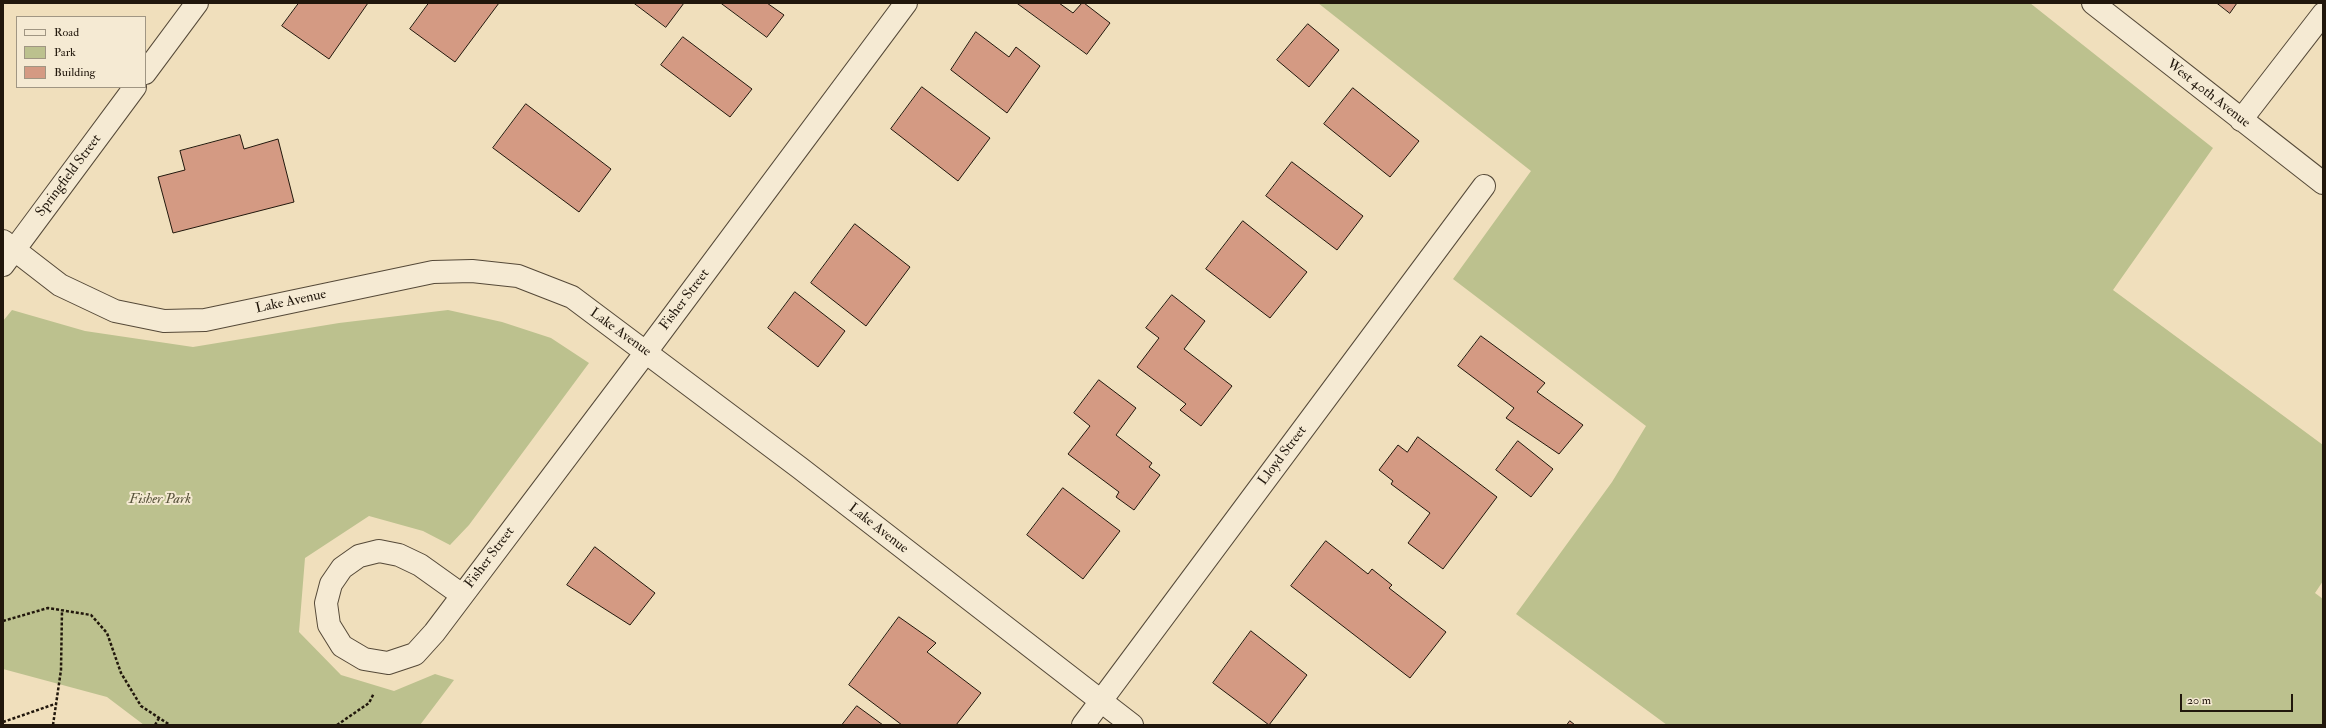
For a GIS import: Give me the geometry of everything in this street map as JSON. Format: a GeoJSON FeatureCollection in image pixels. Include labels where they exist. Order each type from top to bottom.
{"type":"FeatureCollection","features":[{"type":"Feature","properties":{"kind":"street"},"geometry":{"type":"LineString","coordinates":[[146,72],[197,3]]}},
{"type":"Feature","properties":{"kind":"street","name":"Fisher Street"},"geometry":{"type":"LineString","coordinates":[[462,595],[420,565],[399,555],[379,552],[359,556],[342,568],[331,584],[326,603],[329,625],[342,646],[364,659],[388,663],[415,654],[462,595],[646,352],[906,3]]}},
{"type":"Feature","properties":{"kind":"street","name":"West 40th Avenue"},"geometry":{"type":"LineString","coordinates":[[2093,3],[2323,183]]}},
{"type":"Feature","properties":{"kind":"street"},"geometry":{"type":"LineString","coordinates":[[2241,120],[2323,14]]}},
{"type":"Feature","properties":{"kind":"street","name":"Springfield Street"},"geometry":{"type":"LineString","coordinates":[[7,252],[134,88]]}},
{"type":"Feature","properties":{"kind":"street","name":"Lloyd Street"},"geometry":{"type":"LineString","coordinates":[[1083,725],[1484,186]]}},
{"type":"Feature","properties":{"kind":"street","name":"Lake Avenue"},"geometry":{"type":"LineString","coordinates":[[7,252],[60,285],[101,305],[115,311],[164,321],[205,320],[433,272],[472,271],[518,276],[572,297],[646,352],[1132,725]]}},
{"type":"Feature","properties":{"kind":"path"},"geometry":{"type":"LineString","coordinates":[[3,621],[48,608],[91,615],[107,633],[121,673],[141,706],[170,725]]}},
{"type":"Feature","properties":{"kind":"path"},"geometry":{"type":"LineString","coordinates":[[52,725],[61,670],[62,610]]}},
{"type":"Feature","properties":{"kind":"path"},"geometry":{"type":"LineString","coordinates":[[337,725],[369,703],[388,663]]}},
{"type":"Feature","properties":{"kind":"path"},"geometry":{"type":"LineString","coordinates":[[3,722],[55,704]]}},
{"type":"Feature","properties":{"kind":"path"},"geometry":{"type":"LineString","coordinates":[[155,725],[159,718]]}},
{"type":"Feature","properties":{"kind":"green space"},"geometry":{"type":"Polygon","coordinates":[[[1318,3],[2030,3],[2213,148],[2113,290],[2323,445],[2323,581],[2315,593],[2323,599],[2323,725],[1667,725],[1516,614],[1612,482],[1646,426],[1453,279],[1531,171],[1318,3]]]}},
{"type":"Feature","properties":{"kind":"green space","name":"Fisher Park"},"geometry":{"type":"Polygon","coordinates":[[[12,310],[85,331],[193,347],[339,323],[448,310],[502,322],[551,338],[589,363],[469,525],[450,545],[423,531],[369,516],[305,558],[299,632],[341,675],[394,691],[435,674],[454,680],[420,725],[144,725],[107,697],[3,669],[3,321],[12,310]]]}},
{"type":"Feature","properties":{"kind":"building"},"geometry":{"type":"Polygon","coordinates":[[[299,3],[368,3],[329,59],[282,26],[299,3]]]}},
{"type":"Feature","properties":{"kind":"building"},"geometry":{"type":"Polygon","coordinates":[[[429,3],[499,3],[455,62],[410,29],[429,3]]]}},
{"type":"Feature","properties":{"kind":"building"},"geometry":{"type":"Polygon","coordinates":[[[634,3],[684,3],[666,27],[634,3]]]}},
{"type":"Feature","properties":{"kind":"building"},"geometry":{"type":"Polygon","coordinates":[[[721,3],[767,3],[784,15],[767,37],[721,3]]]}},
{"type":"Feature","properties":{"kind":"building"},"geometry":{"type":"Polygon","coordinates":[[[1017,3],[1059,3],[1073,13],[1082,3],[1084,3],[1110,23],[1087,54],[1017,3]]]}},
{"type":"Feature","properties":{"kind":"building"},"geometry":{"type":"Polygon","coordinates":[[[2217,3],[2237,3],[2230,13],[2217,3]]]}},
{"type":"Feature","properties":{"kind":"building"},"geometry":{"type":"Polygon","coordinates":[[[1308,24],[1339,50],[1309,87],[1277,60],[1308,24]]]}},
{"type":"Feature","properties":{"kind":"building"},"geometry":{"type":"Polygon","coordinates":[[[976,32],[1009,57],[1016,47],[1040,66],[1007,113],[951,70],[976,32]]]}},
{"type":"Feature","properties":{"kind":"building"},"geometry":{"type":"Polygon","coordinates":[[[683,37],[752,89],[730,117],[661,65],[683,37]]]}},
{"type":"Feature","properties":{"kind":"building"},"geometry":{"type":"Polygon","coordinates":[[[922,87],[990,138],[958,181],[891,129],[922,87]]]}},
{"type":"Feature","properties":{"kind":"building"},"geometry":{"type":"Polygon","coordinates":[[[1353,88],[1419,141],[1390,177],[1324,124],[1353,88]]]}},
{"type":"Feature","properties":{"kind":"building"},"geometry":{"type":"Polygon","coordinates":[[[526,104],[611,169],[579,212],[493,148],[526,104]]]}},
{"type":"Feature","properties":{"kind":"building"},"geometry":{"type":"Polygon","coordinates":[[[240,135],[244,149],[278,139],[294,202],[173,233],[158,177],[185,170],[180,151],[240,135]]]}},
{"type":"Feature","properties":{"kind":"building"},"geometry":{"type":"Polygon","coordinates":[[[1292,162],[1363,216],[1337,250],[1266,196],[1292,162]]]}},
{"type":"Feature","properties":{"kind":"building"},"geometry":{"type":"Polygon","coordinates":[[[1243,221],[1307,272],[1270,318],[1206,269],[1243,221]]]}},
{"type":"Feature","properties":{"kind":"building"},"geometry":{"type":"Polygon","coordinates":[[[855,224],[910,267],[866,326],[811,283],[855,224]]]}},
{"type":"Feature","properties":{"kind":"building"},"geometry":{"type":"Polygon","coordinates":[[[795,292],[845,331],[818,367],[768,328],[795,292]]]}},
{"type":"Feature","properties":{"kind":"building"},"geometry":{"type":"Polygon","coordinates":[[[1172,295],[1205,321],[1184,349],[1232,386],[1201,426],[1180,410],[1186,404],[1137,367],[1159,338],[1146,328],[1172,295]]]}},
{"type":"Feature","properties":{"kind":"building"},"geometry":{"type":"Polygon","coordinates":[[[1481,336],[1545,383],[1537,392],[1583,425],[1559,454],[1506,418],[1514,408],[1458,366],[1481,336]]]}},
{"type":"Feature","properties":{"kind":"building"},"geometry":{"type":"Polygon","coordinates":[[[1099,380],[1136,408],[1116,435],[1152,463],[1149,467],[1160,475],[1134,510],[1116,497],[1119,492],[1068,454],[1090,426],[1074,413],[1099,380]]]}},
{"type":"Feature","properties":{"kind":"building"},"geometry":{"type":"Polygon","coordinates":[[[1418,437],[1497,497],[1443,569],[1408,543],[1430,513],[1391,484],[1393,481],[1379,470],[1398,445],[1407,452],[1418,437]]]}},
{"type":"Feature","properties":{"kind":"building"},"geometry":{"type":"Polygon","coordinates":[[[1518,441],[1553,469],[1531,497],[1496,470],[1518,441]]]}},
{"type":"Feature","properties":{"kind":"building"},"geometry":{"type":"Polygon","coordinates":[[[1063,488],[1120,531],[1083,579],[1027,535],[1063,488]]]}},
{"type":"Feature","properties":{"kind":"building"},"geometry":{"type":"Polygon","coordinates":[[[1326,541],[1368,574],[1372,569],[1392,585],[1389,588],[1446,632],[1410,678],[1291,586],[1326,541]]]}},
{"type":"Feature","properties":{"kind":"building"},"geometry":{"type":"Polygon","coordinates":[[[595,547],[655,593],[630,625],[567,585],[595,547]]]}},
{"type":"Feature","properties":{"kind":"building"},"geometry":{"type":"Polygon","coordinates":[[[899,617],[936,643],[927,652],[981,693],[956,725],[902,725],[849,685],[899,617]]]}},
{"type":"Feature","properties":{"kind":"building"},"geometry":{"type":"Polygon","coordinates":[[[1251,631],[1307,675],[1269,725],[1213,683],[1251,631]]]}},
{"type":"Feature","properties":{"kind":"building"},"geometry":{"type":"Polygon","coordinates":[[[857,706],[883,725],[842,725],[857,706]]]}},
{"type":"Feature","properties":{"kind":"building"},"geometry":{"type":"Polygon","coordinates":[[[1570,721],[1575,725],[1567,725],[1570,721]]]}}]}
